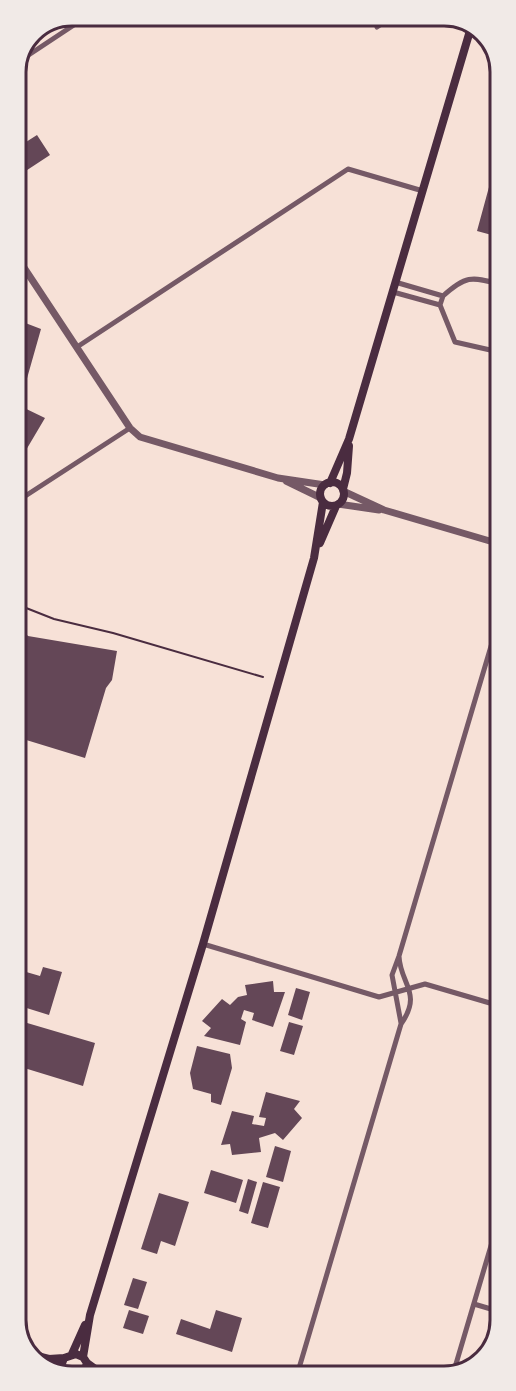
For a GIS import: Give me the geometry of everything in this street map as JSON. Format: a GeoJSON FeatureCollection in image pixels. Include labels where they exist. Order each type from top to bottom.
{"type":"FeatureCollection","features":[{"type":"Feature","properties":{"kind":"main road"},"geometry":{"type":"LineString","coordinates":[[314,558],[322,500],[321,491],[327,484],[349,438],[469,33]]}},
{"type":"Feature","properties":{"kind":"main road"},"geometry":{"type":"LineString","coordinates":[[84,1365],[90,1315],[203,944],[314,558],[337,505],[343,499],[349,438]]}},
{"type":"Feature","properties":{"kind":"main road"},"geometry":{"type":"LineString","coordinates":[[327,484],[337,484],[343,490]]}},
{"type":"Feature","properties":{"kind":"main road"},"geometry":{"type":"LineString","coordinates":[[322,500],[329,506],[337,505]]}},
{"type":"Feature","properties":{"kind":"main road"},"geometry":{"type":"LineString","coordinates":[[65,1365],[90,1315]]}},
{"type":"Feature","properties":{"kind":"main road"},"geometry":{"type":"LineString","coordinates":[[46,1358],[68,1356],[85,1360],[91,1365]]}},
{"type":"Feature","properties":{"kind":"street"},"geometry":{"type":"LineString","coordinates":[[29,55],[72,26]]}},
{"type":"Feature","properties":{"kind":"street"},"geometry":{"type":"LineString","coordinates":[[77,347],[348,169],[423,191]]}},
{"type":"Feature","properties":{"kind":"street"},"geometry":{"type":"LineString","coordinates":[[26,270],[130,428],[140,437],[278,478],[327,484]]}},
{"type":"Feature","properties":{"kind":"street"},"geometry":{"type":"LineString","coordinates":[[490,282],[470,278],[442,296],[440,305],[455,342],[490,350]]}},
{"type":"Feature","properties":{"kind":"street"},"geometry":{"type":"LineString","coordinates":[[395,282],[442,296]]}},
{"type":"Feature","properties":{"kind":"street"},"geometry":{"type":"LineString","coordinates":[[393,292],[440,305]]}},
{"type":"Feature","properties":{"kind":"street"},"geometry":{"type":"LineString","coordinates":[[26,496],[130,428]]}},
{"type":"Feature","properties":{"kind":"street"},"geometry":{"type":"LineString","coordinates":[[278,478],[322,500]]}},
{"type":"Feature","properties":{"kind":"street"},"geometry":{"type":"LineString","coordinates":[[343,490],[384,510],[490,542]]}},
{"type":"Feature","properties":{"kind":"street"},"geometry":{"type":"LineString","coordinates":[[337,505],[384,510]]}},
{"type":"Feature","properties":{"kind":"street"},"geometry":{"type":"LineString","coordinates":[[401,1024],[392,975],[490,650]]}},
{"type":"Feature","properties":{"kind":"street"},"geometry":{"type":"LineString","coordinates":[[203,944],[379,997],[425,984],[490,1003]]}},
{"type":"Feature","properties":{"kind":"street"},"geometry":{"type":"LineString","coordinates":[[300,1366],[401,1024],[409,1005],[409,987],[399,956]]}},
{"type":"Feature","properties":{"kind":"street"},"geometry":{"type":"LineString","coordinates":[[456,1364],[490,1249]]}},
{"type":"Feature","properties":{"kind":"street"},"geometry":{"type":"LineString","coordinates":[[474,1304],[490,1308]]}},
{"type":"Feature","properties":{"kind":"path"},"geometry":{"type":"LineString","coordinates":[[26,608],[54,619],[105,631],[263,677]]}},
{"type":"Feature","properties":{"kind":"building"},"geometry":{"type":"Polygon","coordinates":[[[37,135],[50,155],[26,171],[26,142],[37,135]]]}},
{"type":"Feature","properties":{"kind":"building"},"geometry":{"type":"Polygon","coordinates":[[[490,183],[490,235],[477,231],[490,183]]]}},
{"type":"Feature","properties":{"kind":"building"},"geometry":{"type":"Polygon","coordinates":[[[26,323],[41,329],[26,382],[26,323]]]}},
{"type":"Feature","properties":{"kind":"building"},"geometry":{"type":"Polygon","coordinates":[[[26,409],[45,418],[26,450],[26,409]]]}},
{"type":"Feature","properties":{"kind":"building"},"geometry":{"type":"Polygon","coordinates":[[[26,634],[117,651],[112,680],[106,688],[85,758],[26,740],[26,634]]]}},
{"type":"Feature","properties":{"kind":"building"},"geometry":{"type":"Polygon","coordinates":[[[43,967],[62,972],[49,1015],[26,1008],[26,972],[40,976],[43,967]]]}},
{"type":"Feature","properties":{"kind":"building"},"geometry":{"type":"Polygon","coordinates":[[[273,981],[274,992],[285,992],[273,1027],[252,1020],[254,1013],[244,1010],[241,1019],[246,1022],[240,1045],[204,1036],[211,1028],[202,1021],[222,999],[230,1005],[238,997],[247,995],[245,985],[273,981]]]}},
{"type":"Feature","properties":{"kind":"building"},"geometry":{"type":"Polygon","coordinates":[[[296,988],[310,992],[302,1020],[288,1015],[296,988]]]}},
{"type":"Feature","properties":{"kind":"building"},"geometry":{"type":"Polygon","coordinates":[[[289,1022],[303,1026],[294,1055],[280,1051],[289,1022]]]}},
{"type":"Feature","properties":{"kind":"building"},"geometry":{"type":"Polygon","coordinates":[[[26,1023],[95,1043],[83,1086],[26,1069],[26,1023]]]}},
{"type":"Feature","properties":{"kind":"building"},"geometry":{"type":"Polygon","coordinates":[[[197,1046],[230,1054],[232,1068],[221,1105],[211,1102],[211,1094],[193,1089],[190,1073],[197,1046]]]}},
{"type":"Feature","properties":{"kind":"building"},"geometry":{"type":"Polygon","coordinates":[[[266,1092],[300,1101],[294,1109],[302,1118],[283,1140],[275,1133],[259,1138],[261,1152],[232,1155],[230,1144],[221,1145],[232,1111],[254,1116],[252,1124],[264,1126],[266,1118],[259,1117],[266,1092]]]}},
{"type":"Feature","properties":{"kind":"building"},"geometry":{"type":"Polygon","coordinates":[[[275,1146],[291,1151],[283,1182],[266,1177],[275,1146]]]}},
{"type":"Feature","properties":{"kind":"building"},"geometry":{"type":"Polygon","coordinates":[[[211,1170],[243,1180],[236,1203],[204,1193],[211,1170]]]}},
{"type":"Feature","properties":{"kind":"building"},"geometry":{"type":"Polygon","coordinates":[[[248,1179],[257,1182],[248,1214],[239,1211],[248,1179]]]}},
{"type":"Feature","properties":{"kind":"building"},"geometry":{"type":"Polygon","coordinates":[[[263,1182],[280,1187],[268,1228],[251,1223],[263,1182]]]}},
{"type":"Feature","properties":{"kind":"building"},"geometry":{"type":"Polygon","coordinates":[[[159,1193],[189,1202],[175,1246],[161,1241],[157,1254],[141,1249],[159,1193]]]}},
{"type":"Feature","properties":{"kind":"building"},"geometry":{"type":"Polygon","coordinates":[[[133,1278],[147,1282],[138,1309],[124,1305],[133,1278]]]}},
{"type":"Feature","properties":{"kind":"building"},"geometry":{"type":"Polygon","coordinates":[[[129,1310],[149,1316],[143,1334],[123,1328],[129,1310]]]}},
{"type":"Feature","properties":{"kind":"building"},"geometry":{"type":"Polygon","coordinates":[[[216,1310],[242,1318],[232,1352],[176,1334],[181,1319],[210,1329],[216,1310]]]}}]}
